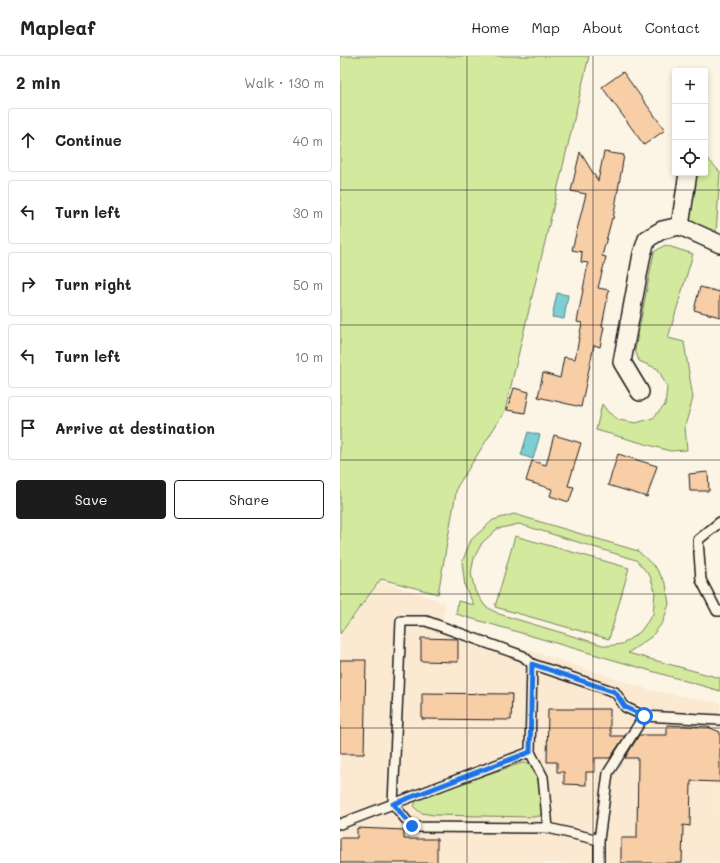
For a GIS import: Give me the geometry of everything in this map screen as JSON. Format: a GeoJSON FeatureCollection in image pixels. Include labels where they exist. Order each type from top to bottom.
{"type":"FeatureCollection","features":[{"type":"Feature","properties":{"kind":"street"},"geometry":{"type":"LineString","coordinates":[[680,226],[688,176]]}},
{"type":"Feature","properties":{"kind":"street"},"geometry":{"type":"LineString","coordinates":[[640,392],[622,362],[642,254],[648,239],[662,230],[680,226],[720,244]]}},
{"type":"Feature","properties":{"kind":"lane"},"geometry":{"type":"LineString","coordinates":[[720,522],[698,540],[701,580],[717,611],[720,611]]}},
{"type":"Feature","properties":{"kind":"lane"},"geometry":{"type":"LineString","coordinates":[[599,840],[548,828],[412,826],[393,804],[401,621],[426,621],[523,656],[532,664],[615,692],[625,707],[644,716],[720,720]]}},
{"type":"Feature","properties":{"kind":"lane"},"geometry":{"type":"LineString","coordinates":[[532,664],[530,752],[543,777],[548,828]]}},
{"type":"Feature","properties":{"kind":"lane"},"geometry":{"type":"LineString","coordinates":[[599,863],[599,840],[608,773],[644,716]]}},
{"type":"Feature","properties":{"kind":"lane"},"geometry":{"type":"LineString","coordinates":[[340,824],[530,752]]}},
{"type":"Feature","properties":{"kind":"shaded area"},"geometry":{"type":"Polygon","coordinates":[[[381,581],[446,603],[442,621],[650,690],[720,703],[720,863],[340,863],[340,636],[381,581]]]}},
{"type":"Feature","properties":{"kind":"green space"},"geometry":{"type":"Polygon","coordinates":[[[340,56],[589,56],[505,411],[457,487],[438,594],[381,579],[340,634],[340,56]]]}},
{"type":"Feature","properties":{"kind":"green space"},"geometry":{"type":"Polygon","coordinates":[[[708,159],[720,172],[716,235],[691,221],[687,209],[694,176],[708,176],[708,159]]]}},
{"type":"Feature","properties":{"kind":"green space"},"geometry":{"type":"Polygon","coordinates":[[[665,245],[693,254],[668,338],[684,342],[693,398],[685,426],[687,450],[670,451],[596,430],[602,404],[608,412],[619,420],[636,423],[653,418],[665,405],[667,387],[658,369],[639,361],[635,350],[654,252],[665,245]]]}},
{"type":"Feature","properties":{"kind":"green space"},"geometry":{"type":"Polygon","coordinates":[[[514,514],[638,551],[656,568],[666,584],[669,604],[663,622],[651,637],[628,653],[720,678],[720,691],[456,614],[458,601],[474,605],[465,587],[462,562],[471,540],[493,520],[514,514]],[[519,524],[497,529],[482,543],[474,558],[471,573],[475,591],[485,606],[499,614],[606,646],[622,644],[640,632],[653,614],[655,591],[650,576],[636,560],[519,524]]]}},
{"type":"Feature","properties":{"kind":"green space"},"geometry":{"type":"Polygon","coordinates":[[[515,536],[629,568],[609,639],[495,607],[515,536]]]}},
{"type":"Feature","properties":{"kind":"green space"},"geometry":{"type":"Polygon","coordinates":[[[522,763],[531,763],[537,775],[544,807],[540,816],[434,815],[421,813],[414,807],[417,797],[522,763]]]}},
{"type":"Feature","properties":{"kind":"water"},"geometry":{"type":"Polygon","coordinates":[[[557,293],[568,295],[564,319],[552,317],[557,293]]]}},
{"type":"Feature","properties":{"kind":"water"},"geometry":{"type":"Polygon","coordinates":[[[528,432],[540,435],[533,459],[521,455],[528,432]]]}},
{"type":"Feature","properties":{"kind":"building"},"geometry":{"type":"Polygon","coordinates":[[[623,72],[665,130],[644,145],[602,87],[623,72]]]}},
{"type":"Feature","properties":{"kind":"building"},"geometry":{"type":"Polygon","coordinates":[[[580,152],[598,181],[604,152],[624,155],[613,219],[612,218],[602,256],[606,257],[598,288],[609,290],[602,326],[604,327],[600,347],[594,345],[581,407],[538,397],[543,373],[560,378],[564,357],[575,359],[582,323],[577,322],[588,263],[581,262],[582,252],[572,250],[586,194],[571,191],[580,152]]]}},
{"type":"Feature","properties":{"kind":"building"},"geometry":{"type":"Polygon","coordinates":[[[700,287],[720,292],[720,317],[694,310],[700,287]]]}},
{"type":"Feature","properties":{"kind":"building"},"geometry":{"type":"Polygon","coordinates":[[[514,388],[529,392],[525,413],[507,410],[514,388]]]}},
{"type":"Feature","properties":{"kind":"building"},"geometry":{"type":"Polygon","coordinates":[[[554,435],[581,443],[568,486],[574,487],[569,502],[550,496],[552,489],[526,481],[532,461],[546,465],[554,435]]]}},
{"type":"Feature","properties":{"kind":"building"},"geometry":{"type":"Polygon","coordinates":[[[618,454],[657,466],[647,497],[608,485],[618,454]]]}},
{"type":"Feature","properties":{"kind":"building"},"geometry":{"type":"Polygon","coordinates":[[[708,472],[709,491],[690,491],[689,474],[708,472]]]}},
{"type":"Feature","properties":{"kind":"building"},"geometry":{"type":"Polygon","coordinates":[[[421,638],[458,639],[458,662],[421,661],[421,638]]]}},
{"type":"Feature","properties":{"kind":"building"},"geometry":{"type":"Polygon","coordinates":[[[340,660],[366,660],[364,754],[340,754],[340,660]]]}},
{"type":"Feature","properties":{"kind":"building"},"geometry":{"type":"Polygon","coordinates":[[[422,693],[512,694],[511,720],[422,719],[422,693]]]}},
{"type":"Feature","properties":{"kind":"building"},"geometry":{"type":"Polygon","coordinates":[[[548,709],[610,709],[611,736],[625,736],[610,758],[595,758],[595,772],[586,772],[586,785],[564,784],[564,772],[557,772],[557,762],[547,762],[548,709]]]}},
{"type":"Feature","properties":{"kind":"building"},"geometry":{"type":"Polygon","coordinates":[[[667,725],[708,727],[720,732],[720,782],[691,781],[690,826],[683,825],[682,863],[621,863],[621,838],[637,838],[638,758],[625,758],[639,735],[667,735],[667,725]]]}},
{"type":"Feature","properties":{"kind":"building"},"geometry":{"type":"Polygon","coordinates":[[[357,828],[404,830],[404,839],[437,839],[437,863],[340,863],[340,838],[357,838],[357,828]]]}},
{"type":"Feature","properties":{"kind":"route"},"geometry":{"type":"LineString","coordinates":[[412,826],[393,804],[530,752],[532,664],[615,692],[625,707],[644,716]]}}]}
